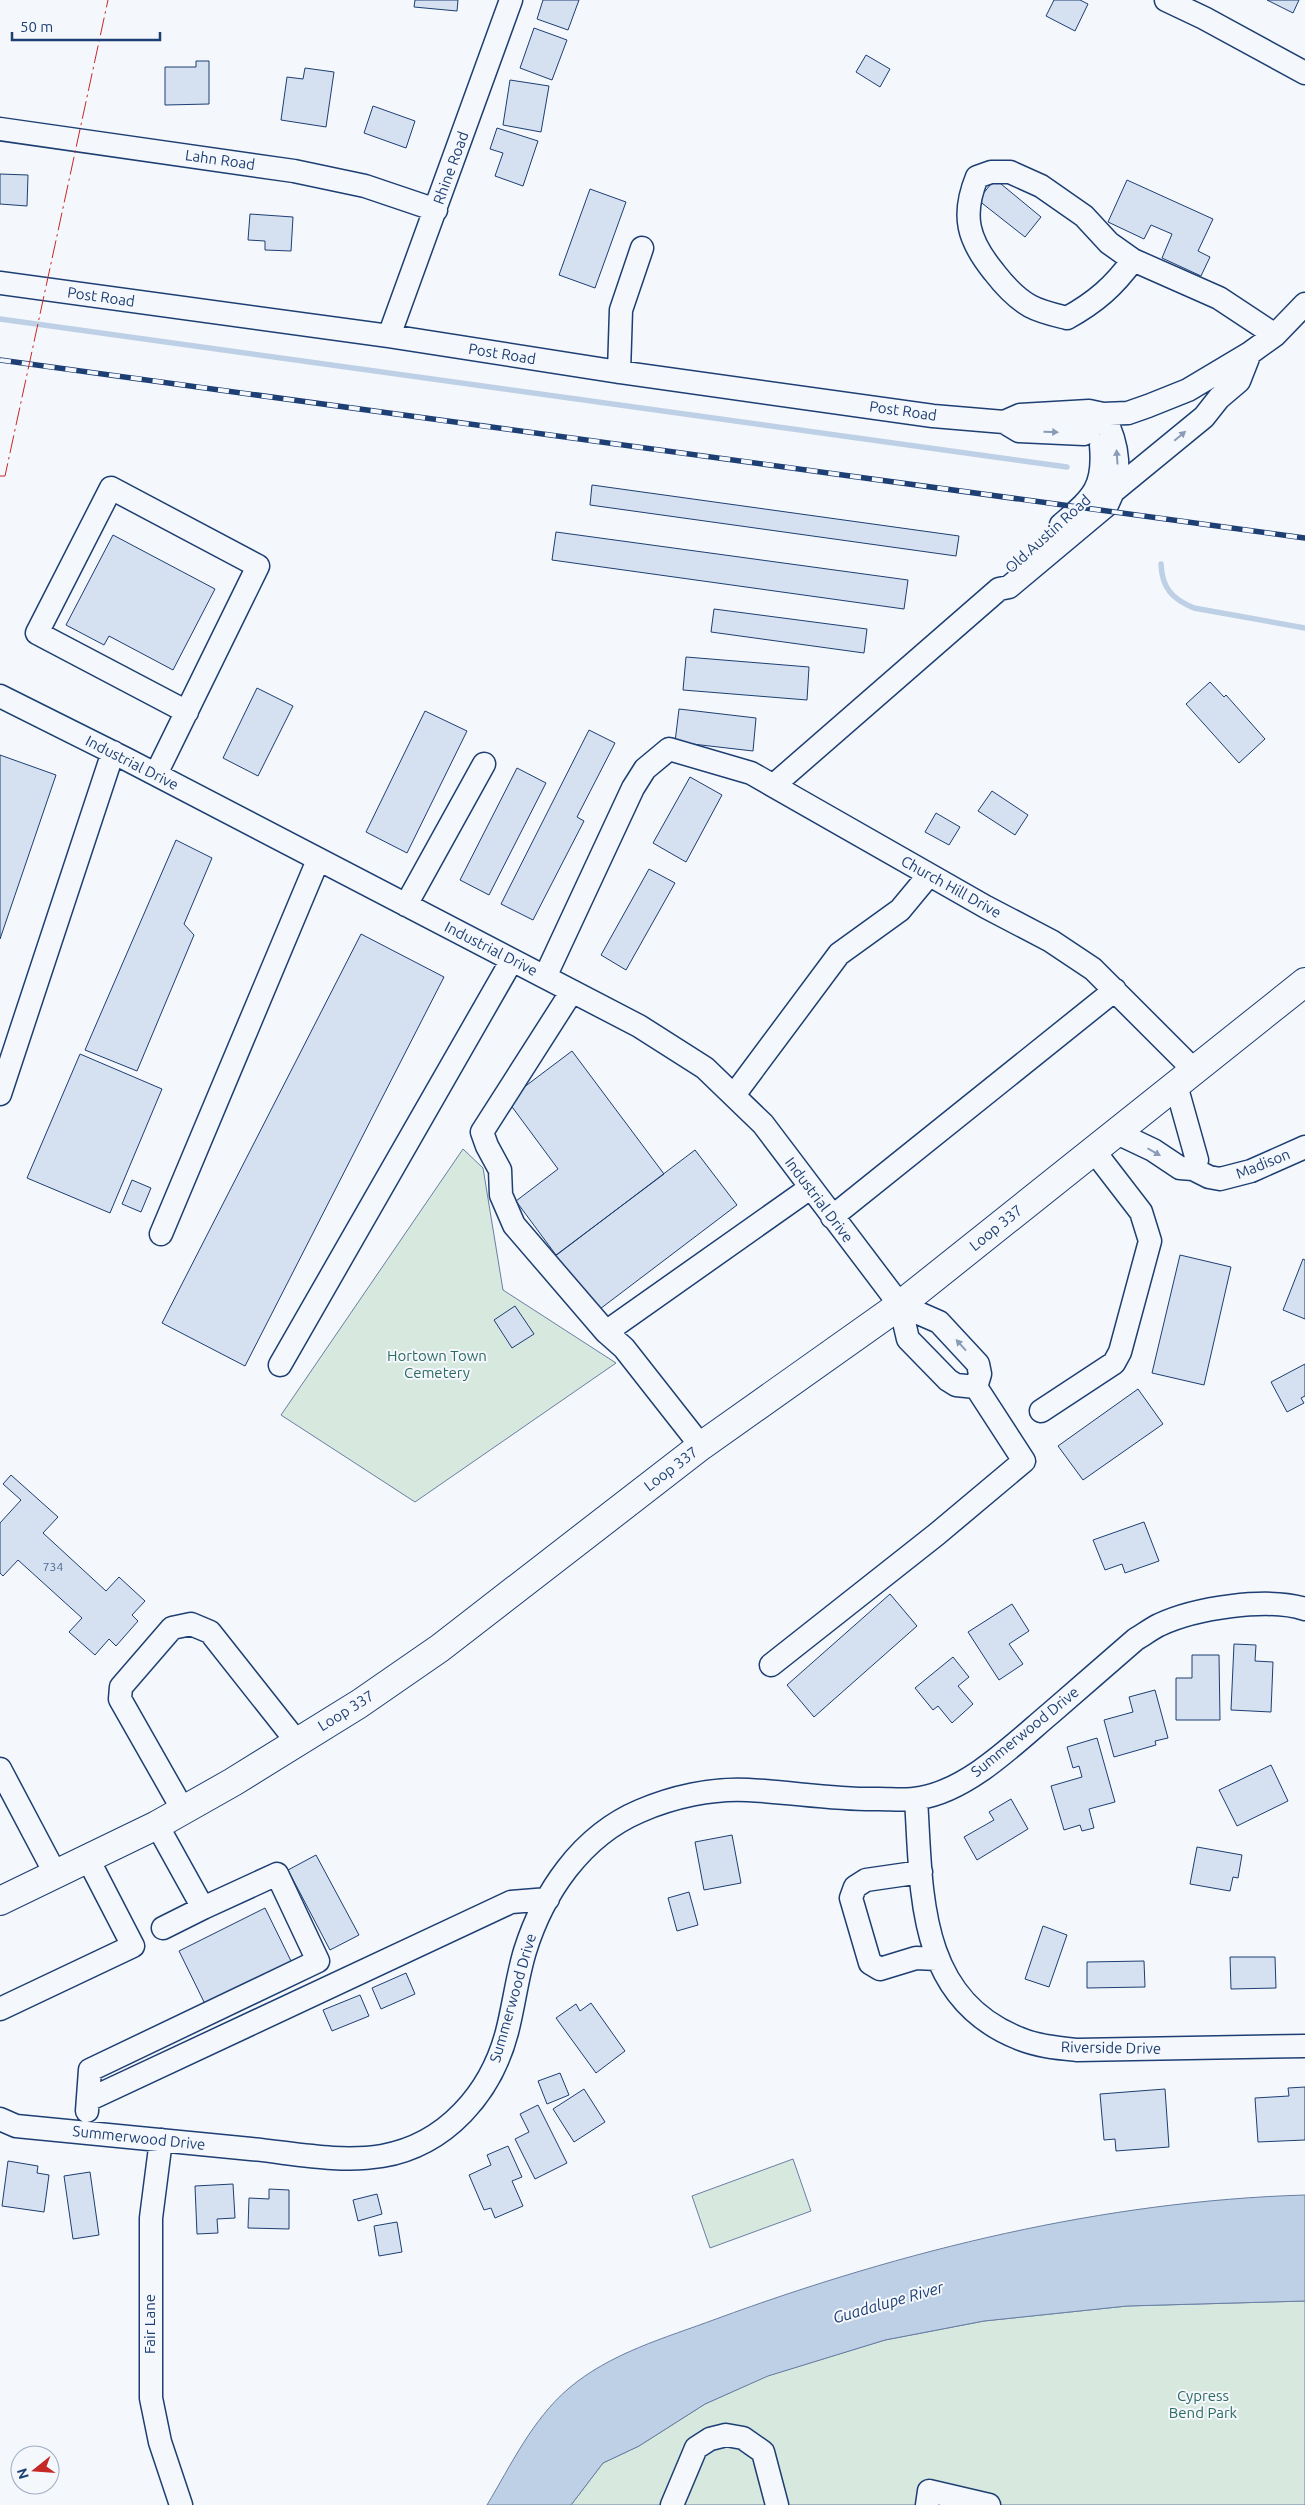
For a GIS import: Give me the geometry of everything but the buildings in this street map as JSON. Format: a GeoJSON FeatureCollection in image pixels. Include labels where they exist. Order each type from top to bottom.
{"type":"FeatureCollection","features":[{"type":"Feature","properties":{"kind":"main road","name":"Loop 337"},"geometry":{"type":"LineString","coordinates":[[0,1901],[157,1825],[359,1704],[440,1648],[701,1446],[900,1305],[1305,982]]}},
{"type":"Feature","properties":{"kind":"street","name":"Rhine Road"},"geometry":{"type":"LineString","coordinates":[[389,336],[511,0]]}},
{"type":"Feature","properties":{"kind":"street"},"geometry":{"type":"LineString","coordinates":[[1166,0],[1204,18],[1305,73]]}},
{"type":"Feature","properties":{"kind":"street","name":"Lahn Road"},"geometry":{"type":"LineString","coordinates":[[0,129],[303,172],[365,186],[436,210]]}},
{"type":"Feature","properties":{"kind":"street"},"geometry":{"type":"LineString","coordinates":[[1134,260],[1115,284],[1085,308],[1067,318],[1032,307],[1001,282],[978,252],[971,236],[968,215],[971,192],[977,177],[991,172],[1010,172],[1041,186],[1084,216],[1109,243],[1134,260],[1220,298],[1275,335]]}},
{"type":"Feature","properties":{"kind":"street"},"geometry":{"type":"LineString","coordinates":[[619,372],[621,310],[642,248]]}},
{"type":"Feature","properties":{"kind":"street","name":"Post Road"},"geometry":{"type":"LineString","coordinates":[[0,283],[389,336],[619,372],[933,416],[1004,422],[1020,415],[1089,411],[1103,414]]}},
{"type":"Feature","properties":{"kind":"street"},"geometry":{"type":"LineString","coordinates":[[1103,414],[1128,413],[1188,390],[1250,353],[1275,335],[1305,304]]}},
{"type":"Feature","properties":{"kind":"street"},"geometry":{"type":"LineString","coordinates":[[1115,490],[1204,417],[1220,398],[1239,381],[1250,353]]}},
{"type":"Feature","properties":{"kind":"street","name":"Old Austin Road"},"geometry":{"type":"LineString","coordinates":[[774,785],[999,589],[1009,587],[1103,509],[1115,490],[1118,470],[1117,450],[1111,430],[1103,414]]}},
{"type":"Feature","properties":{"kind":"street","name":"Old Austin Road"},"geometry":{"type":"LineString","coordinates":[[999,589],[1002,576],[1091,497],[1102,472],[1100,441],[1103,414]]}},
{"type":"Feature","properties":{"kind":"street"},"geometry":{"type":"LineString","coordinates":[[156,774],[258,566],[111,488],[37,633],[186,712]]}},
{"type":"Feature","properties":{"kind":"street","name":"Industrial Drive"},"geometry":{"type":"LineString","coordinates":[[0,696],[156,774],[572,991],[674,1047],[705,1068],[762,1124],[900,1305]]}},
{"type":"Feature","properties":{"kind":"street","name":"Church Hill Drive"},"geometry":{"type":"LineString","coordinates":[[545,978],[633,788],[645,769],[669,749],[751,772],[929,875],[1051,940],[1093,969],[1119,993]]}},
{"type":"Feature","properties":{"kind":"street"},"geometry":{"type":"LineString","coordinates":[[0,1094],[113,752]]}},
{"type":"Feature","properties":{"kind":"street"},"geometry":{"type":"LineString","coordinates":[[406,905],[484,764]]}},
{"type":"Feature","properties":{"kind":"street"},"geometry":{"type":"LineString","coordinates":[[161,1234],[318,860]]}},
{"type":"Feature","properties":{"kind":"street"},"geometry":{"type":"LineString","coordinates":[[734,1095],[839,954],[900,910],[929,875]]}},
{"type":"Feature","properties":{"kind":"street"},"geometry":{"type":"LineString","coordinates":[[280,1365],[512,960]]}},
{"type":"Feature","properties":{"kind":"street"},"geometry":{"type":"LineString","coordinates":[[572,991],[482,1132],[486,1146],[500,1170],[501,1194],[514,1225],[606,1332],[624,1348],[701,1446]]}},
{"type":"Feature","properties":{"kind":"street"},"geometry":{"type":"LineString","coordinates":[[832,1217],[1119,993],[1185,1078],[1197,1160],[1193,1169]]}},
{"type":"Feature","properties":{"kind":"street","name":"Madison"},"geometry":{"type":"LineString","coordinates":[[1115,1132],[1153,1150],[1180,1168],[1193,1169],[1209,1177],[1220,1179],[1234,1177],[1305,1147]]}},
{"type":"Feature","properties":{"kind":"street"},"geometry":{"type":"LineString","coordinates":[[1041,1411],[1114,1363],[1120,1352],[1150,1241],[1141,1212],[1094,1151]]}},
{"type":"Feature","properties":{"kind":"street"},"geometry":{"type":"LineString","coordinates":[[606,1332],[810,1188]]}},
{"type":"Feature","properties":{"kind":"street"},"geometry":{"type":"LineString","coordinates":[[900,1305],[939,1322],[978,1364],[980,1374],[976,1386]]}},
{"type":"Feature","properties":{"kind":"street"},"geometry":{"type":"LineString","coordinates":[[900,1305],[908,1339],[948,1380],[956,1385],[976,1386]]}},
{"type":"Feature","properties":{"kind":"street"},"geometry":{"type":"LineString","coordinates":[[771,1665],[937,1534],[1024,1461],[976,1386]]}},
{"type":"Feature","properties":{"kind":"street","name":"Summerwood Drive"},"geometry":{"type":"LineString","coordinates":[[0,2119],[16,2126],[360,2158],[399,2152],[428,2139],[463,2113],[482,2091],[494,2068],[506,2035],[524,1954],[535,1922],[562,1873],[587,1847],[611,1828],[637,1812],[670,1800],[703,1793],[746,1790],[843,1800],[916,1798],[944,1791],[973,1776],[1006,1751],[1136,1639],[1159,1625],[1224,1607],[1276,1604],[1305,1609]]}},
{"type":"Feature","properties":{"kind":"street"},"geometry":{"type":"LineString","coordinates":[[183,1810],[120,1699],[121,1687],[172,1628],[191,1624],[210,1632],[297,1742]]}},
{"type":"Feature","properties":{"kind":"street"},"geometry":{"type":"LineString","coordinates":[[0,1769],[56,1875]]}},
{"type":"Feature","properties":{"kind":"street","name":"Riverside Drive"},"geometry":{"type":"LineString","coordinates":[[916,1798],[923,1908],[937,1959],[949,1981],[969,2007],[988,2022],[1018,2038],[1044,2046],[1077,2050],[1305,2046]]}},
{"type":"Feature","properties":{"kind":"street"},"geometry":{"type":"LineString","coordinates":[[157,1825],[203,1908]]}},
{"type":"Feature","properties":{"kind":"street"},"geometry":{"type":"LineString","coordinates":[[0,2009],[133,1946],[88,1859]]}},
{"type":"Feature","properties":{"kind":"street"},"geometry":{"type":"LineString","coordinates":[[921,1872],[866,1880],[855,1887],[851,1898],[870,1963],[880,1968],[916,1958],[937,1959]]}},
{"type":"Feature","properties":{"kind":"street"},"geometry":{"type":"LineString","coordinates":[[85,2133],[90,2070],[318,1961],[277,1874],[163,1928]]}},
{"type":"Feature","properties":{"kind":"street"},"geometry":{"type":"LineString","coordinates":[[88,2100],[511,1902],[548,1899]]}},
{"type":"Feature","properties":{"kind":"street","name":"Fair Lane"},"geometry":{"type":"LineString","coordinates":[[161,2140],[151,2218],[151,2398],[160,2442],[181,2505]]}},
{"type":"Feature","properties":{"kind":"street"},"geometry":{"type":"LineString","coordinates":[[672,2505],[696,2448],[710,2439],[726,2435],[743,2438],[763,2452],[777,2505]]}},
{"type":"Feature","properties":{"kind":"street"},"geometry":{"type":"LineString","coordinates":[[927,2505],[929,2491],[990,2505]]}},
{"type":"Feature","properties":{"kind":"green space","name":"Hortown Town Cemetery"},"geometry":{"type":"Polygon","coordinates":[[[463,1149],[483,1168],[503,1290],[616,1363],[415,1502],[281,1415],[463,1149]]]}},
{"type":"Feature","properties":{"kind":"green space"},"geometry":{"type":"Polygon","coordinates":[[[793,2159],[811,2211],[710,2248],[692,2196],[793,2159]]]}},
{"type":"Feature","properties":{"kind":"green space","name":"Cypress Bend Park"},"geometry":{"type":"Polygon","coordinates":[[[1305,2301],[1305,2505],[571,2505],[603,2463],[639,2446],[705,2404],[767,2376],[885,2340],[984,2321],[1127,2306],[1305,2301]]]}},
{"type":"Feature","properties":{"kind":"water","name":"Guadalupe River"},"geometry":{"type":"Polygon","coordinates":[[[1305,2195],[1305,2301],[1127,2306],[984,2321],[885,2340],[768,2376],[705,2404],[639,2446],[603,2463],[571,2505],[487,2505],[523,2444],[555,2401],[584,2376],[620,2356],[658,2340],[787,2294],[859,2271],[1006,2233],[1155,2207],[1230,2199],[1305,2195]]]}},
{"type":"Feature","properties":{"kind":"waterway"},"geometry":{"type":"LineString","coordinates":[[0,319],[1067,467]]}},
{"type":"Feature","properties":{"kind":"waterway"},"geometry":{"type":"LineString","coordinates":[[1161,564],[1163,580],[1166,586],[1174,596],[1186,605],[1305,628]]}},
{"type":"Feature","properties":{"kind":"railway"},"geometry":{"type":"LineString","coordinates":[[0,360],[1305,538]]}},
{"type":"Feature","properties":{"kind":"power"},"geometry":{"type":"LineString","coordinates":[[0,476],[5,476],[108,0]]}}]}
